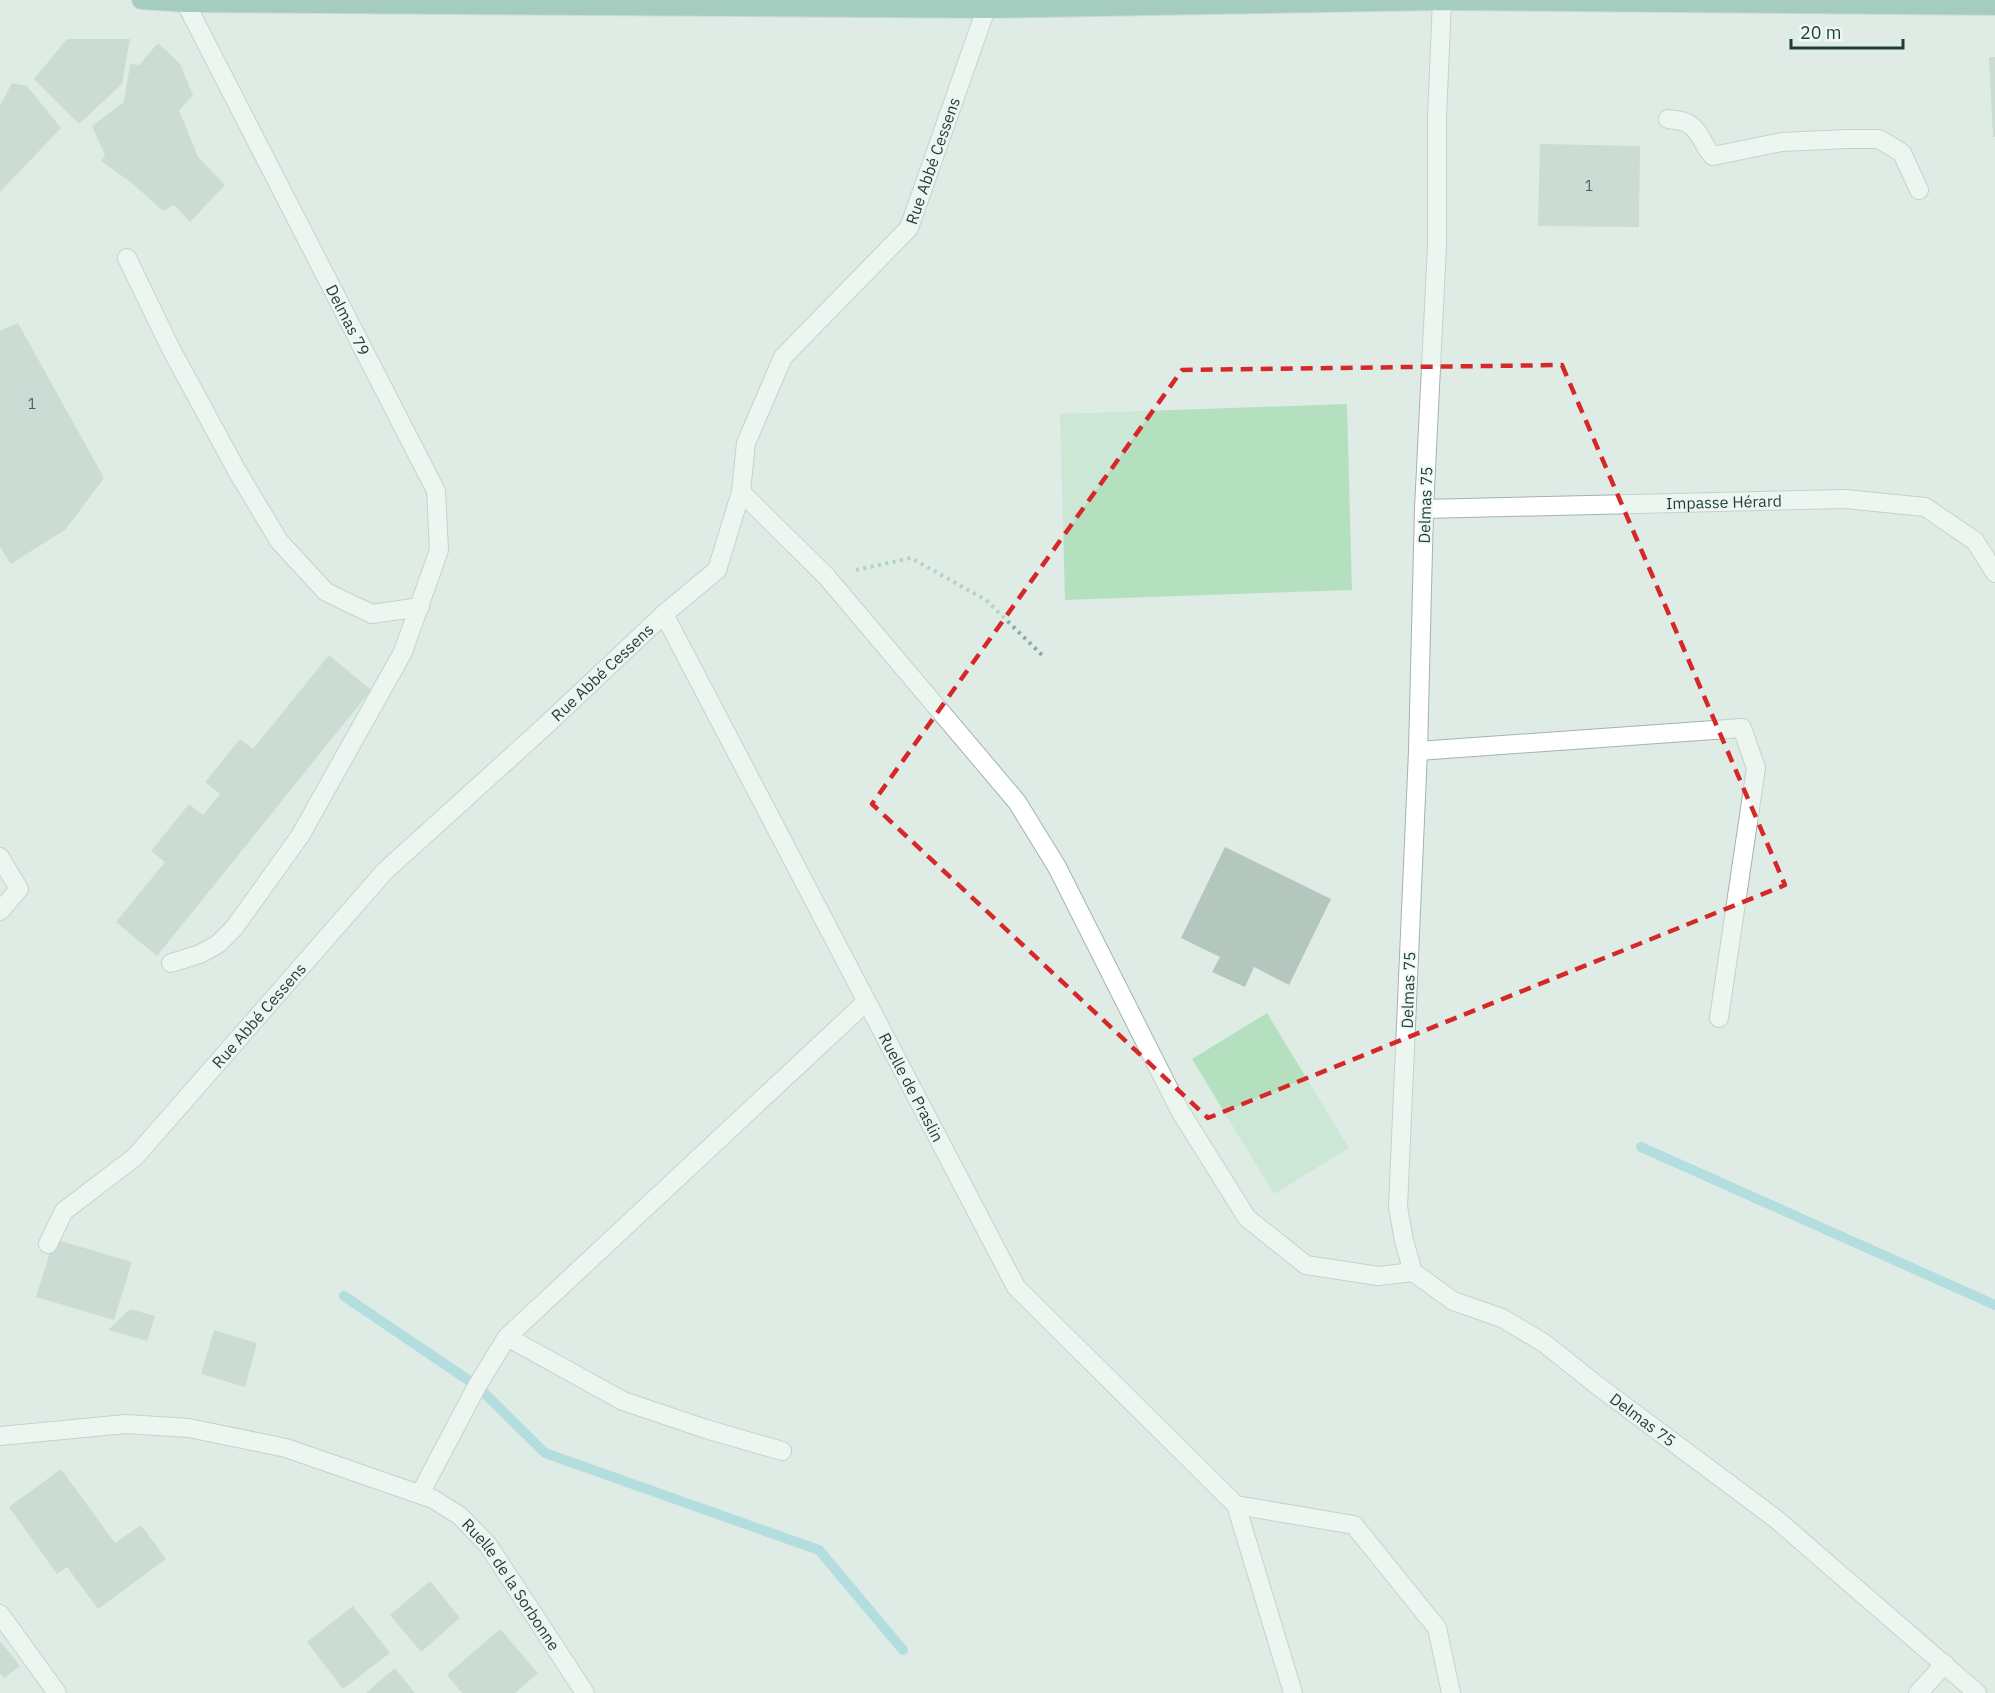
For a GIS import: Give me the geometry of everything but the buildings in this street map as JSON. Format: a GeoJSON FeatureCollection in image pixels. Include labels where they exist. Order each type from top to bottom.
{"type":"FeatureCollection","features":[{"type":"Feature","properties":{"kind":"main road"},"geometry":{"type":"LineString","coordinates":[[141,0],[985,4],[1442,1],[1995,6]]}},
{"type":"Feature","properties":{"kind":"street","name":"Delmas 75"},"geometry":{"type":"LineString","coordinates":[[1442,1],[1437,118],[1437,246],[1424,509],[1418,751],[1398,1207],[1413,1272],[1453,1301],[1502,1318],[1544,1343],[1776,1519],[1977,1693]]}},
{"type":"Feature","properties":{"kind":"street","name":"Delmas 79"},"geometry":{"type":"LineString","coordinates":[[171,963],[200,954],[218,944],[234,928],[300,836],[403,652],[439,550],[436,491],[184,2]]}},
{"type":"Feature","properties":{"kind":"street","name":"Rue Abbé Cessens"},"geometry":{"type":"LineString","coordinates":[[48,1244],[64,1211],[135,1157],[385,871],[543,728],[664,614],[717,570],[741,492],[746,443],[783,357],[909,228],[985,4]]}},
{"type":"Feature","properties":{"kind":"street"},"geometry":{"type":"LineString","coordinates":[[1668,119],[1687,123],[1700,134],[1707,150],[1713,156],[1782,142],[1880,139],[1902,153],[1919,190]]}},
{"type":"Feature","properties":{"kind":"street"},"geometry":{"type":"LineString","coordinates":[[127,258],[171,349],[237,471],[279,541],[326,592],[372,614],[420,607]]}},
{"type":"Feature","properties":{"kind":"street"},"geometry":{"type":"LineString","coordinates":[[741,492],[826,576],[1017,801],[1057,867],[1180,1111],[1247,1218],[1306,1265],[1378,1276],[1413,1272]]}},
{"type":"Feature","properties":{"kind":"street","name":"Impasse Hérard"},"geometry":{"type":"LineString","coordinates":[[1424,509],[1845,499],[1925,507],[1975,541],[1995,573]]}},
{"type":"Feature","properties":{"kind":"street","name":"Ruelle de Praslin"},"geometry":{"type":"LineString","coordinates":[[664,614],[1016,1287],[1236,1505]]}},
{"type":"Feature","properties":{"kind":"street"},"geometry":{"type":"LineString","coordinates":[[1418,751],[1742,728],[1756,768],[1719,1018]]}},
{"type":"Feature","properties":{"kind":"street"},"geometry":{"type":"LineString","coordinates":[[0,857],[19,889],[0,911]]}},
{"type":"Feature","properties":{"kind":"street"},"geometry":{"type":"LineString","coordinates":[[420,1494],[477,1386],[507,1337],[866,1002]]}},
{"type":"Feature","properties":{"kind":"street"},"geometry":{"type":"LineString","coordinates":[[507,1337],[623,1401],[706,1429],[782,1451]]}},
{"type":"Feature","properties":{"kind":"street","name":"Ruelle de la Sorbonne"},"geometry":{"type":"LineString","coordinates":[[0,1436],[126,1424],[189,1428],[285,1448],[433,1499],[460,1516],[488,1545],[585,1693]]}},
{"type":"Feature","properties":{"kind":"street"},"geometry":{"type":"LineString","coordinates":[[1293,1693],[1236,1505],[1354,1525],[1437,1628],[1451,1693]]}},
{"type":"Feature","properties":{"kind":"street"},"geometry":{"type":"LineString","coordinates":[[0,1614],[57,1693]]}},
{"type":"Feature","properties":{"kind":"street"},"geometry":{"type":"LineString","coordinates":[[1918,1693],[1946,1664]]}},
{"type":"Feature","properties":{"kind":"path"},"geometry":{"type":"LineString","coordinates":[[826,576],[911,558],[986,600],[1042,655]]}},
{"type":"Feature","properties":{"kind":"highlighted area"},"geometry":{"type":"Polygon","coordinates":[[[1562,365],[1785,885],[1208,1118],[872,804],[1182,370],[1562,365]]]}},
{"type":"Feature","properties":{"kind":"green space"},"geometry":{"type":"Polygon","coordinates":[[[1347,404],[1352,590],[1065,600],[1060,414],[1347,404]]]}},
{"type":"Feature","properties":{"kind":"green space"},"geometry":{"type":"Polygon","coordinates":[[[1267,1013],[1349,1148],[1274,1194],[1192,1059],[1267,1013]]]}},
{"type":"Feature","properties":{"kind":"waterway"},"geometry":{"type":"LineString","coordinates":[[1641,1147],[1995,1305]]}},
{"type":"Feature","properties":{"kind":"waterway"},"geometry":{"type":"LineString","coordinates":[[344,1296],[477,1386],[545,1453],[819,1550],[903,1650]]}}]}
